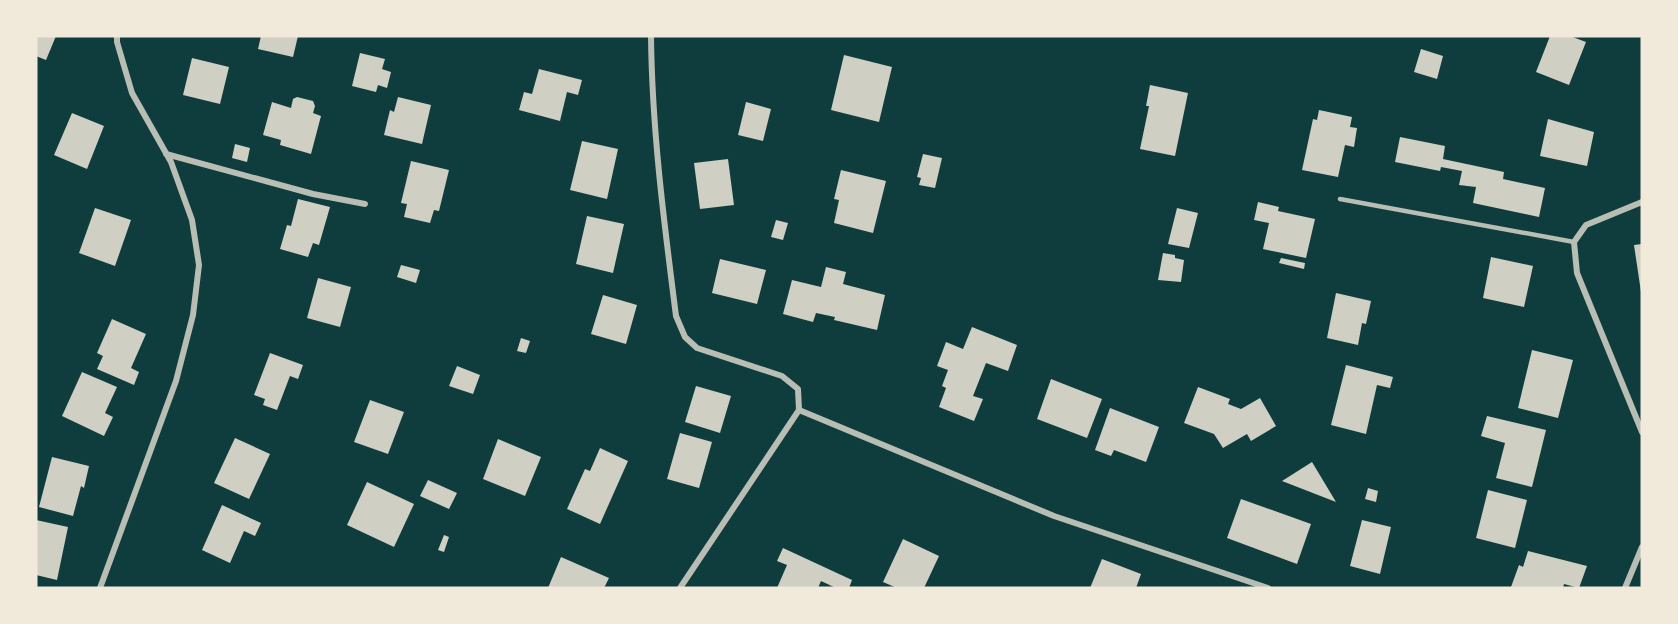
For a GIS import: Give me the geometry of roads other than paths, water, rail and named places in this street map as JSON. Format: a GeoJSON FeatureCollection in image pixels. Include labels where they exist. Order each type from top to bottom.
{"type":"FeatureCollection","features":[{"type":"Feature","properties":{"kind":"street"},"geometry":{"type":"LineString","coordinates":[[100,588],[176,381],[193,315],[199,265],[192,220],[171,162],[132,93],[117,36]]}},
{"type":"Feature","properties":{"kind":"street"},"geometry":{"type":"LineString","coordinates":[[651,36],[651,86],[657,167],[676,316],[685,337],[697,348],[782,376],[798,389],[799,410],[680,588]]}},
{"type":"Feature","properties":{"kind":"street"},"geometry":{"type":"LineString","coordinates":[[166,154],[313,194],[365,204]]}},
{"type":"Feature","properties":{"kind":"street"},"geometry":{"type":"LineString","coordinates":[[1642,202],[1586,225],[1574,242],[1576,273],[1642,432]]}},
{"type":"Feature","properties":{"kind":"street"},"geometry":{"type":"LineString","coordinates":[[799,410],[1054,516],[1268,588]]}},
{"type":"Feature","properties":{"kind":"street"},"geometry":{"type":"LineString","coordinates":[[1626,588],[1642,547]]}},
{"type":"Feature","properties":{"kind":"lane"},"geometry":{"type":"LineString","coordinates":[[1340,199],[1574,242]]}}]}
